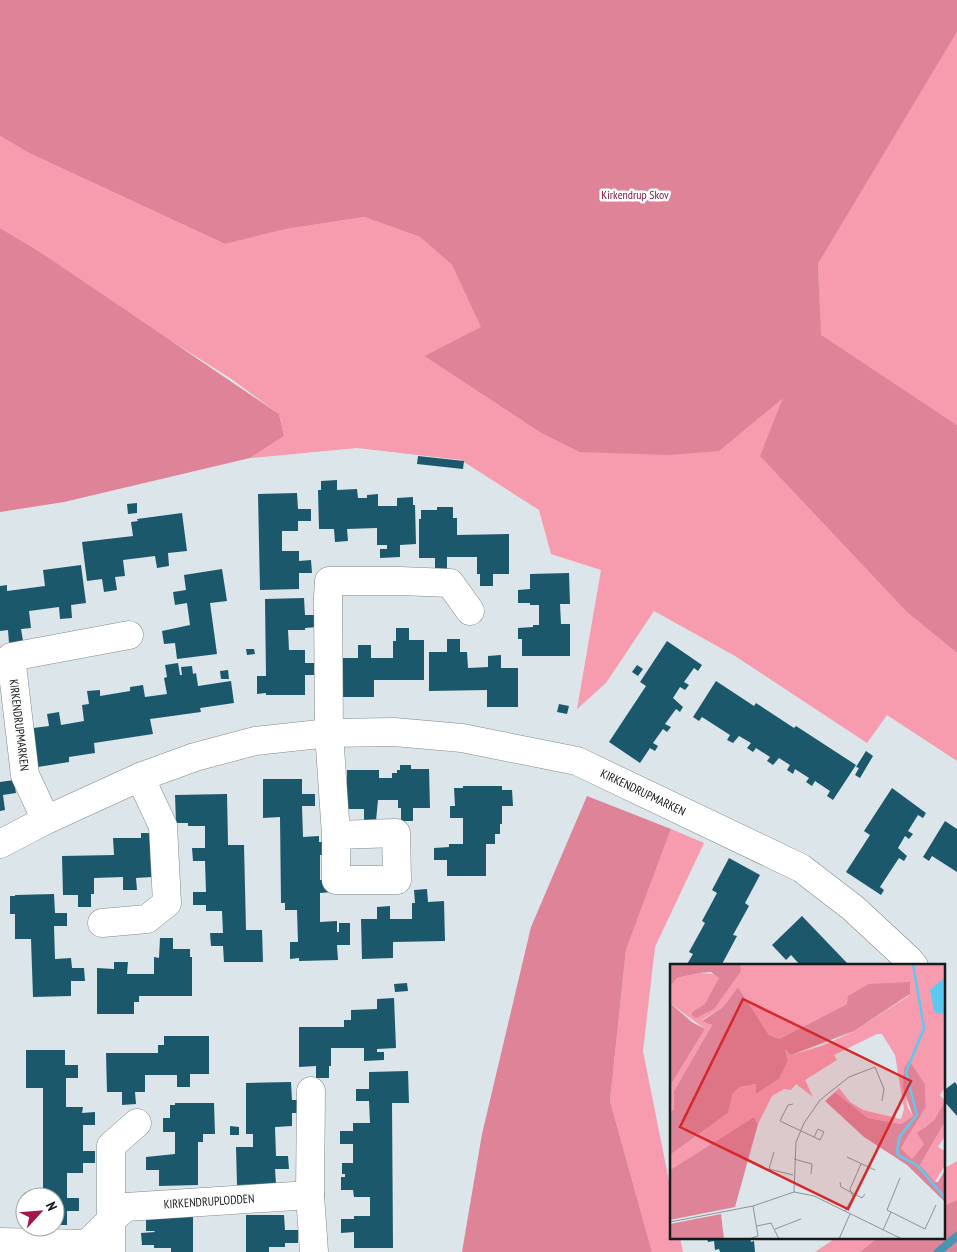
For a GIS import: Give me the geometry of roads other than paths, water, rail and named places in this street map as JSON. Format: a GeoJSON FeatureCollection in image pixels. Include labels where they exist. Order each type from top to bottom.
{"type":"FeatureCollection","features":[{"type":"Feature","properties":{"kind":"street"},"geometry":{"type":"LineString","coordinates":[[336,835],[328,734],[328,598],[330,581],[450,583],[470,611]]}},
{"type":"Feature","properties":{"kind":"street","name":"KIRKENDRUPMARKEN"},"geometry":{"type":"LineString","coordinates":[[46,820],[25,776],[10,657],[129,635]]}},
{"type":"Feature","properties":{"kind":"street","name":"KIRKENDRUPMARKEN"},"geometry":{"type":"LineString","coordinates":[[0,844],[46,820],[140,777],[195,757],[255,741],[328,734],[394,732],[462,738],[577,761],[801,868],[853,908],[912,964]]}},
{"type":"Feature","properties":{"kind":"street"},"geometry":{"type":"LineString","coordinates":[[102,923],[147,919],[167,903],[163,826],[140,777]]}},
{"type":"Feature","properties":{"kind":"street"},"geometry":{"type":"LineString","coordinates":[[311,1091],[310,1195],[314,1252]]}},
{"type":"Feature","properties":{"kind":"street"},"geometry":{"type":"LineString","coordinates":[[111,1252],[111,1146],[137,1122]]}},
{"type":"Feature","properties":{"kind":"street","name":"KIRKENDRUPLODDEN"},"geometry":{"type":"LineString","coordinates":[[0,1242],[86,1244],[126,1207],[310,1195]]}},
{"type":"Feature","properties":{"kind":"waterway"},"geometry":{"type":"LineString","coordinates":[[938,1252],[957,1236]]}},
{"type":"Feature","properties":{"kind":"park label","name":"Kirkendrup Skov"},"geometry":{"type":"Point","coordinates":[635,195]}}]}
